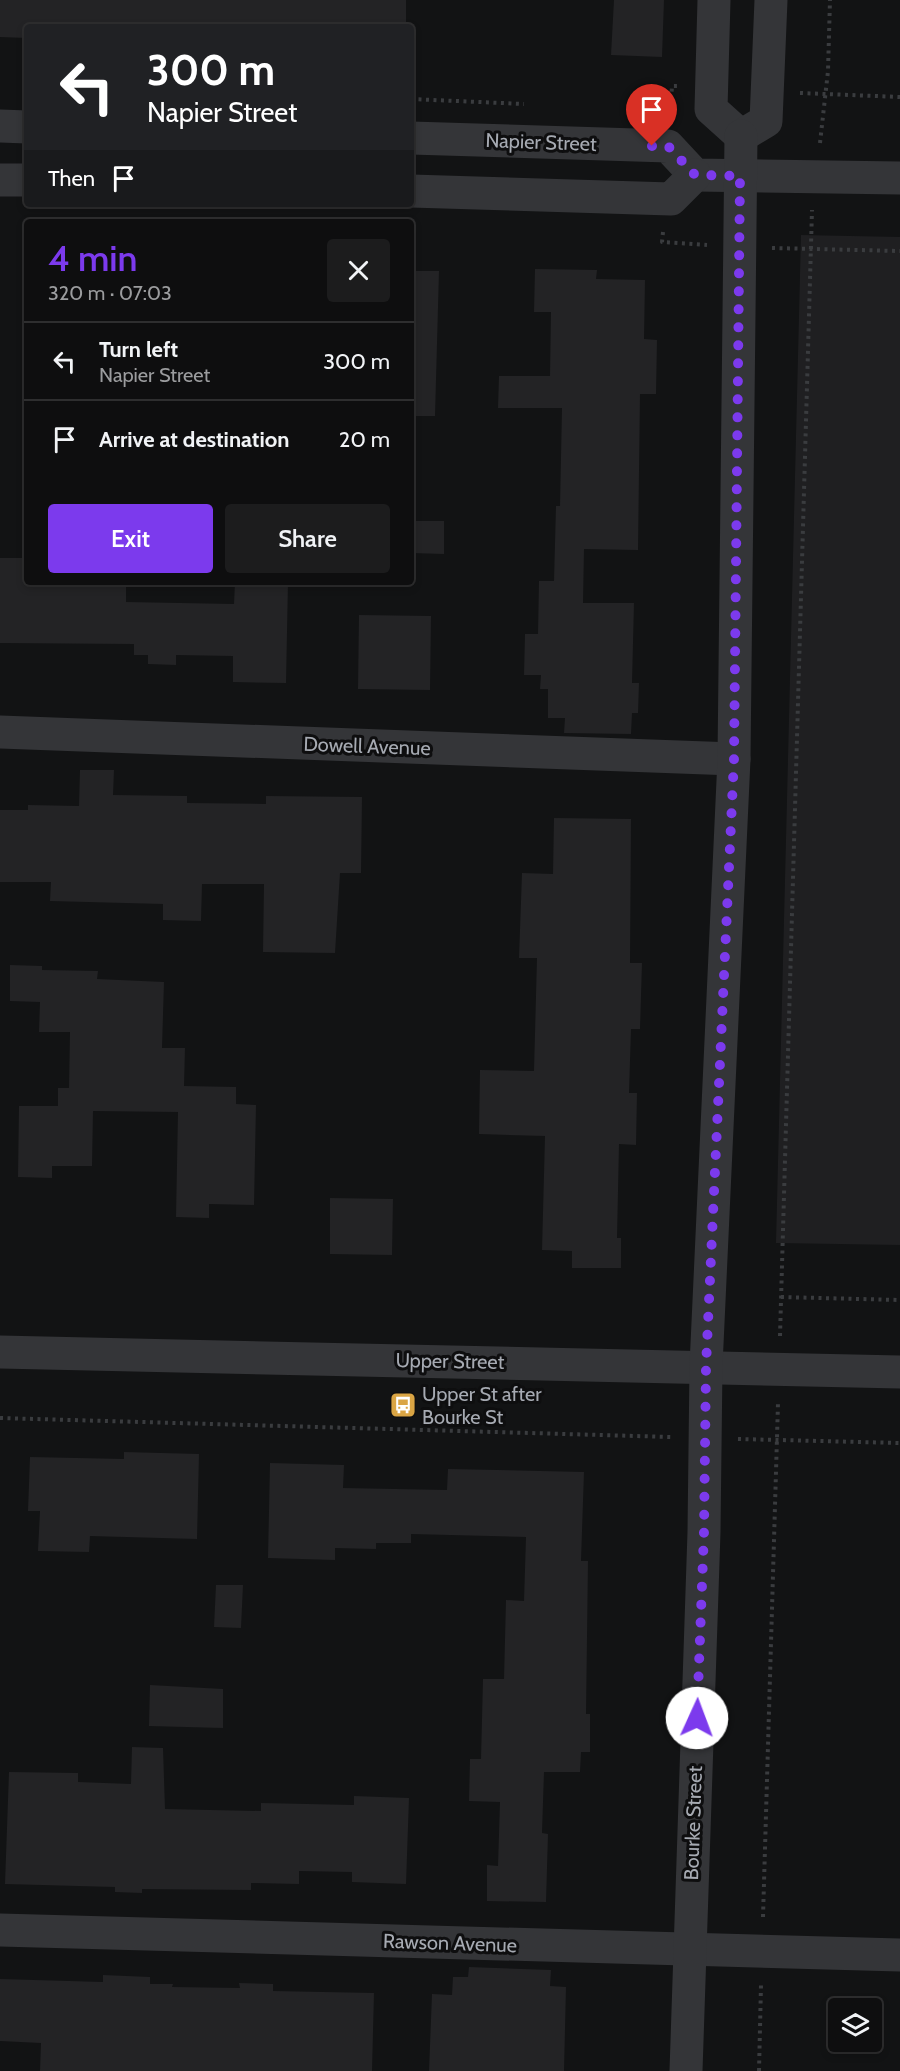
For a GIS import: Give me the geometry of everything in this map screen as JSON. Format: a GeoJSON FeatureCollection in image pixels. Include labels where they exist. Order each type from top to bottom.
{"type":"FeatureCollection","features":[{"type":"Feature","properties":{"kind":"street"},"geometry":{"type":"LineString","coordinates":[[714,0],[711,109],[741,136],[766,122],[771,0]]}},
{"type":"Feature","properties":{"kind":"street"},"geometry":{"type":"LineString","coordinates":[[0,126],[24,127]]}},
{"type":"Feature","properties":{"kind":"street","name":"Bourke Street"},"geometry":{"type":"LineString","coordinates":[[686,2071],[688,1950],[704,1532],[706,1366],[734,759],[741,136]]}},
{"type":"Feature","properties":{"kind":"street","name":"Napier Street"},"geometry":{"type":"LineString","coordinates":[[414,138],[668,146],[695,175]]}},
{"type":"Feature","properties":{"kind":"street"},"geometry":{"type":"LineString","coordinates":[[414,191],[671,199],[695,175],[900,178]]}},
{"type":"Feature","properties":{"kind":"street"},"geometry":{"type":"LineString","coordinates":[[0,180],[24,180]]}},
{"type":"Feature","properties":{"kind":"street","name":"Dowell Avenue"},"geometry":{"type":"LineString","coordinates":[[0,732],[734,759]]}},
{"type":"Feature","properties":{"kind":"street","name":"Upper Street"},"geometry":{"type":"LineString","coordinates":[[0,1352],[900,1372]]}},
{"type":"Feature","properties":{"kind":"street","name":"Rawson Avenue"},"geometry":{"type":"LineString","coordinates":[[0,1930],[900,1955]]}},
{"type":"Feature","properties":{"kind":"path"},"geometry":{"type":"LineString","coordinates":[[759,2071],[810,249],[826,94],[830,0]]}},
{"type":"Feature","properties":{"kind":"path"},"geometry":{"type":"LineString","coordinates":[[670,121],[672,86],[687,87]]}},
{"type":"Feature","properties":{"kind":"path"},"geometry":{"type":"LineString","coordinates":[[768,91],[900,97]]}},
{"type":"Feature","properties":{"kind":"path"},"geometry":{"type":"LineString","coordinates":[[663,224],[662,242],[695,244]]}},
{"type":"Feature","properties":{"kind":"path"},"geometry":{"type":"LineString","coordinates":[[739,247],[900,251]]}},
{"type":"Feature","properties":{"kind":"path"},"geometry":{"type":"LineString","coordinates":[[781,1296],[900,1300]]}},
{"type":"Feature","properties":{"kind":"path"},"geometry":{"type":"LineString","coordinates":[[0,1418],[666,1437]]}},
{"type":"Feature","properties":{"kind":"path"},"geometry":{"type":"LineString","coordinates":[[705,1438],[900,1443]]}},
{"type":"Feature","properties":{"kind":"shaded area"},"geometry":{"type":"Polygon","coordinates":[[[801,235],[900,237],[900,1245],[776,1243],[801,235]]]}},
{"type":"Feature","properties":{"kind":"building"},"geometry":{"type":"Polygon","coordinates":[[[0,0],[406,0],[406,24],[24,24],[24,38],[0,37],[0,0]]]}},
{"type":"Feature","properties":{"kind":"building"},"geometry":{"type":"Polygon","coordinates":[[[614,0],[664,0],[662,57],[611,55],[614,0]]]}},
{"type":"Feature","properties":{"kind":"building"},"geometry":{"type":"Polygon","coordinates":[[[535,269],[597,270],[596,279],[645,280],[644,339],[657,340],[656,394],[640,394],[638,550],[584,549],[583,603],[634,603],[632,683],[639,683],[638,713],[632,713],[631,734],[564,733],[565,718],[548,718],[548,689],[540,689],[541,675],[524,675],[525,634],[538,634],[539,581],[554,581],[556,506],[560,506],[562,408],[498,408],[499,376],[550,376],[551,312],[534,312],[535,269]]]}},
{"type":"Feature","properties":{"kind":"building"},"geometry":{"type":"Polygon","coordinates":[[[414,271],[439,271],[435,416],[414,416],[414,271]]]}},
{"type":"Feature","properties":{"kind":"building"},"geometry":{"type":"Polygon","coordinates":[[[414,521],[444,521],[444,554],[414,553],[414,521]]]}},
{"type":"Feature","properties":{"kind":"building"},"geometry":{"type":"Polygon","coordinates":[[[0,558],[24,558],[24,585],[126,585],[126,602],[234,604],[235,585],[288,585],[286,683],[233,682],[233,656],[176,655],[176,665],[148,664],[148,655],[134,655],[134,644],[0,643],[0,558]]]}},
{"type":"Feature","properties":{"kind":"building"},"geometry":{"type":"Polygon","coordinates":[[[359,615],[431,616],[430,690],[358,689],[359,615]]]}},
{"type":"Feature","properties":{"kind":"building"},"geometry":{"type":"Polygon","coordinates":[[[80,770],[114,770],[113,795],[187,796],[187,803],[266,804],[266,796],[362,797],[361,873],[340,873],[335,953],[263,952],[264,884],[202,884],[201,921],[163,920],[163,904],[50,901],[51,882],[0,882],[0,810],[28,810],[28,805],[79,806],[80,770]]]}},
{"type":"Feature","properties":{"kind":"building"},"geometry":{"type":"Polygon","coordinates":[[[554,818],[631,819],[630,963],[642,963],[640,1029],[631,1029],[629,1093],[637,1093],[636,1145],[619,1144],[617,1238],[621,1238],[621,1268],[572,1268],[572,1251],[542,1250],[545,1136],[479,1134],[480,1070],[534,1071],[537,958],[519,958],[522,873],[553,874],[554,818]]]}},
{"type":"Feature","properties":{"kind":"building"},"geometry":{"type":"Polygon","coordinates":[[[10,965],[42,966],[42,970],[98,971],[97,979],[164,982],[162,1048],[185,1048],[184,1086],[236,1087],[236,1104],[256,1105],[254,1205],[209,1204],[209,1218],[176,1217],[178,1112],[93,1111],[92,1166],[52,1166],[52,1178],[18,1177],[19,1106],[58,1106],[58,1088],[69,1088],[70,1032],[39,1032],[40,1002],[10,1001],[10,965]]]}},
{"type":"Feature","properties":{"kind":"building"},"geometry":{"type":"Polygon","coordinates":[[[330,1198],[393,1199],[392,1255],[330,1254],[330,1198]]]}},
{"type":"Feature","properties":{"kind":"building"},"geometry":{"type":"Polygon","coordinates":[[[124,1452],[199,1454],[197,1539],[90,1536],[89,1552],[38,1551],[40,1511],[28,1511],[30,1457],[124,1459],[124,1452]]]}},
{"type":"Feature","properties":{"kind":"building"},"geometry":{"type":"Polygon","coordinates":[[[270,1463],[344,1465],[343,1488],[447,1490],[448,1469],[584,1472],[581,1561],[588,1561],[586,1714],[590,1714],[590,1752],[581,1752],[580,1772],[544,1772],[542,1833],[548,1834],[546,1902],[487,1901],[487,1865],[498,1866],[500,1802],[469,1801],[470,1759],[481,1759],[483,1679],[504,1679],[506,1600],[524,1601],[526,1537],[411,1534],[411,1543],[376,1543],[376,1549],[335,1548],[335,1560],[268,1558],[270,1463]]]}},
{"type":"Feature","properties":{"kind":"building"},"geometry":{"type":"Polygon","coordinates":[[[216,1585],[243,1585],[241,1628],[214,1627],[216,1585]]]}},
{"type":"Feature","properties":{"kind":"building"},"geometry":{"type":"Polygon","coordinates":[[[150,1685],[223,1689],[223,1728],[149,1726],[150,1685]]]}},
{"type":"Feature","properties":{"kind":"building"},"geometry":{"type":"Polygon","coordinates":[[[132,1747],[163,1748],[165,1809],[261,1811],[261,1803],[354,1805],[354,1796],[409,1798],[406,1884],[352,1882],[352,1872],[299,1871],[299,1884],[251,1883],[251,1890],[142,1889],[142,1893],[115,1892],[115,1887],[5,1884],[9,1772],[78,1773],[78,1782],[131,1784],[132,1747]]]}},
{"type":"Feature","properties":{"kind":"building"},"geometry":{"type":"Polygon","coordinates":[[[469,1967],[551,1970],[550,1986],[566,1987],[564,2071],[429,2071],[432,1994],[452,1995],[453,1977],[468,1977],[469,1967]]]}},
{"type":"Feature","properties":{"kind":"building"},"geometry":{"type":"Polygon","coordinates":[[[103,1975],[150,1977],[150,1984],[173,1984],[172,1987],[240,1988],[239,1983],[273,1984],[273,1991],[374,1993],[372,2071],[40,2071],[41,2043],[0,2041],[0,1979],[103,1982],[103,1975]]]}},
{"type":"Feature","properties":{"kind":"place","name":"Upper St after Bourke St"},"geometry":{"type":"Point","coordinates":[403,1405]}},
{"type":"Feature","properties":{"kind":"route"},"geometry":{"type":"LineString","coordinates":[[652,146],[668,146],[695,175],[740,176],[734,759],[706,1366],[704,1532],[697,1718]]}}]}
